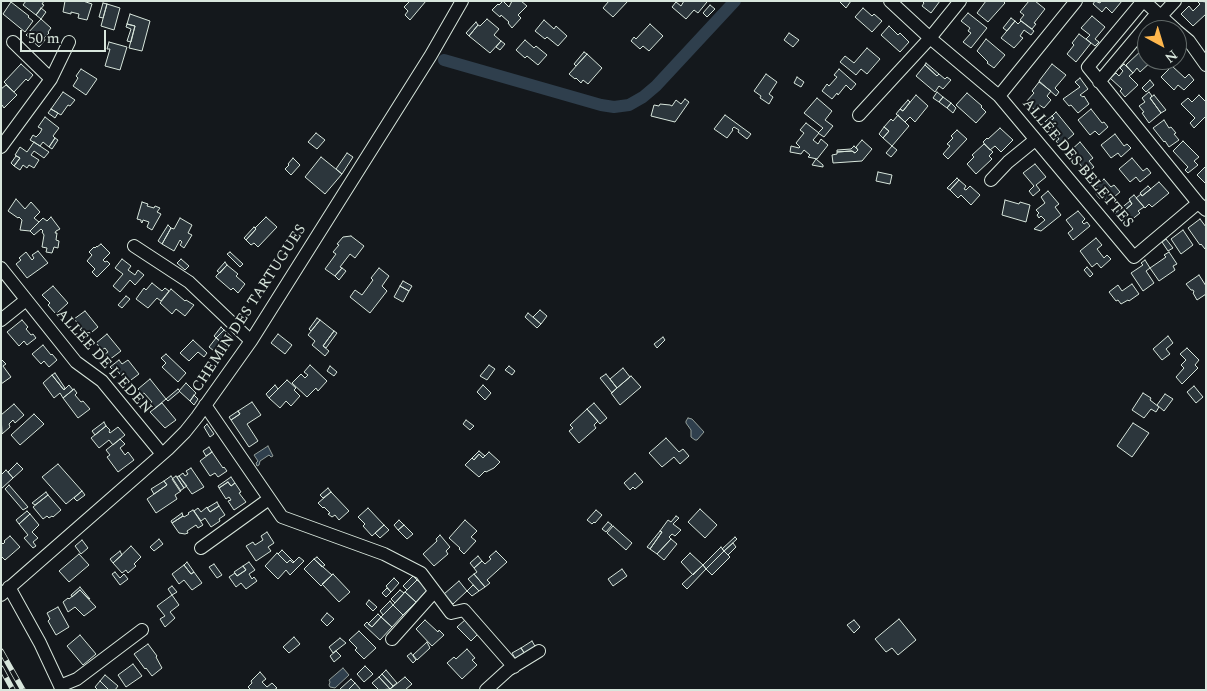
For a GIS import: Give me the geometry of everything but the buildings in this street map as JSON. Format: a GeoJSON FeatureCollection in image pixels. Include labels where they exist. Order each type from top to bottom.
{"type":"FeatureCollection","features":[{"type":"Feature","properties":{"kind":"street","name":"CHEMIN DES TARTUGUES"},"geometry":{"type":"LineString","coordinates":[[5,591],[185,432],[251,341],[431,55],[462,1]]}},
{"type":"Feature","properties":{"kind":"street","name":"ALLÉE DES BELETTES"},"geometry":{"type":"LineString","coordinates":[[890,1],[998,96],[1134,257],[1202,206]]}},
{"type":"Feature","properties":{"kind":"street"},"geometry":{"type":"LineString","coordinates":[[859,115],[930,38],[960,1]]}},
{"type":"Feature","properties":{"kind":"street"},"geometry":{"type":"LineString","coordinates":[[998,96],[1076,1]]}},
{"type":"Feature","properties":{"kind":"street"},"geometry":{"type":"LineString","coordinates":[[1166,20],[1143,1],[1088,67],[1202,206]]}},
{"type":"Feature","properties":{"kind":"street"},"geometry":{"type":"LineString","coordinates":[[1099,82],[1159,14],[1175,1]]}},
{"type":"Feature","properties":{"kind":"street"},"geometry":{"type":"LineString","coordinates":[[1187,40],[1206,65]]}},
{"type":"Feature","properties":{"kind":"street"},"geometry":{"type":"LineString","coordinates":[[13,42],[51,79]]}},
{"type":"Feature","properties":{"kind":"street"},"geometry":{"type":"LineString","coordinates":[[3,139],[51,79],[69,42]]}},
{"type":"Feature","properties":{"kind":"street"},"geometry":{"type":"LineString","coordinates":[[991,180],[1008,162],[1035,140]]}},
{"type":"Feature","properties":{"kind":"street"},"geometry":{"type":"LineString","coordinates":[[134,246],[188,282],[251,341]]}},
{"type":"Feature","properties":{"kind":"street","name":"ALLÉE DE L'EDEN"},"geometry":{"type":"LineString","coordinates":[[1,268],[76,362],[102,381],[162,454]]}},
{"type":"Feature","properties":{"kind":"street"},"geometry":{"type":"LineString","coordinates":[[1,320],[26,300]]}},
{"type":"Feature","properties":{"kind":"street"},"geometry":{"type":"LineString","coordinates":[[205,405],[282,517],[384,554],[421,573],[451,613],[464,610],[514,666]]}},
{"type":"Feature","properties":{"kind":"street"},"geometry":{"type":"LineString","coordinates":[[201,548],[270,499]]}},
{"type":"Feature","properties":{"kind":"street"},"geometry":{"type":"LineString","coordinates":[[5,591],[40,643],[61,688],[77,679],[142,630]]}},
{"type":"Feature","properties":{"kind":"street"},"geometry":{"type":"LineString","coordinates":[[392,639],[434,592]]}},
{"type":"Feature","properties":{"kind":"street"},"geometry":{"type":"LineString","coordinates":[[486,690],[514,666],[539,651]]}},
{"type":"Feature","properties":{"kind":"water"},"geometry":{"type":"Polygon","coordinates":[[[688,418],[692,419],[704,432],[697,440],[691,437],[691,430],[686,423],[688,418]]]}},
{"type":"Feature","properties":{"kind":"water"},"geometry":{"type":"Polygon","coordinates":[[[268,446],[273,456],[269,455],[260,461],[257,466],[256,463],[258,461],[254,455],[268,446]]]}},
{"type":"Feature","properties":{"kind":"water"},"geometry":{"type":"Polygon","coordinates":[[[343,668],[349,675],[335,688],[330,687],[329,680],[343,668]]]}},
{"type":"Feature","properties":{"kind":"waterway"},"geometry":{"type":"LineString","coordinates":[[444,60],[601,105],[614,107],[629,105],[643,97],[656,86],[735,1]]}},
{"type":"Feature","properties":{"kind":"railway"},"geometry":{"type":"LineString","coordinates":[[1,651],[23,690]]}},
{"type":"Feature","properties":{"kind":"railway"},"geometry":{"type":"LineString","coordinates":[[1,668],[13,690]]}}]}
